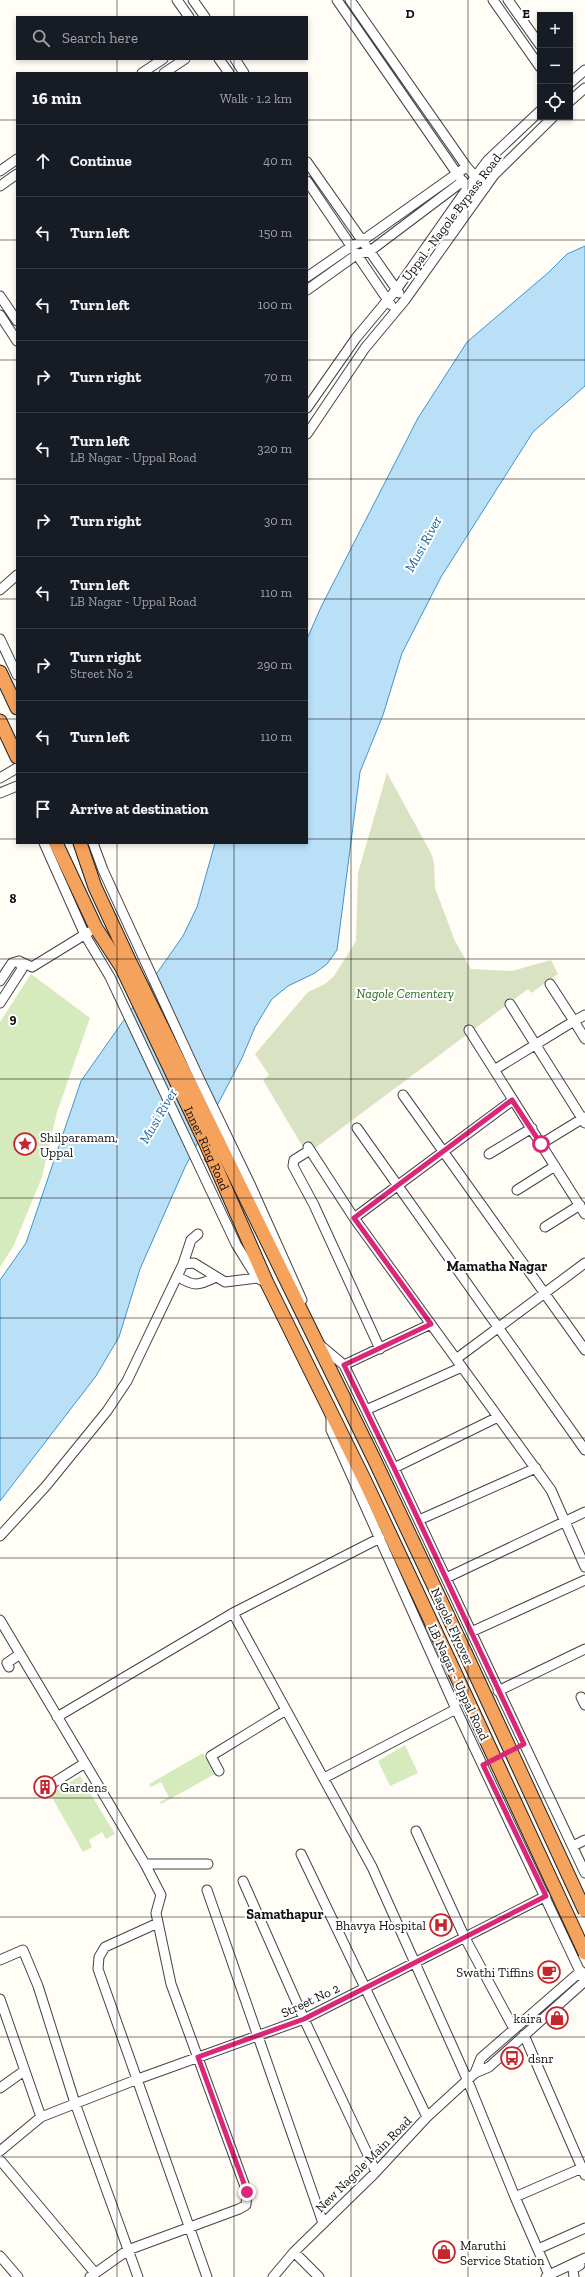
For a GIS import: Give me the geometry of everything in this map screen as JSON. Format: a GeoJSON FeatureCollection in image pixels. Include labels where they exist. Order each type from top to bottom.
{"type":"FeatureCollection","features":[{"type":"Feature","properties":{"kind":"highway"},"geometry":{"type":"LineString","coordinates":[[0,672],[16,706]]}},
{"type":"Feature","properties":{"kind":"highway"},"geometry":{"type":"LineString","coordinates":[[0,721],[16,755]]}},
{"type":"Feature","properties":{"kind":"highway","name":"Inner Ring Road"},"geometry":{"type":"LineString","coordinates":[[56,844],[90,931],[122,968],[206,1144],[262,1281],[332,1412]]}},
{"type":"Feature","properties":{"kind":"highway","name":"Inner Ring Road"},"geometry":{"type":"LineString","coordinates":[[80,844],[94,887],[317,1342]]}},
{"type":"Feature","properties":{"kind":"highway","name":"Nagole Flyover"},"geometry":{"type":"LineString","coordinates":[[317,1342],[377,1464],[585,1911]]}},
{"type":"Feature","properties":{"kind":"highway","name":"Nagole Flyover"},"geometry":{"type":"LineString","coordinates":[[332,1412],[585,1954]]}},
{"type":"Feature","properties":{"kind":"street"},"geometry":{"type":"LineString","coordinates":[[177,0],[188,16]]}},
{"type":"Feature","properties":{"kind":"street"},"geometry":{"type":"LineString","coordinates":[[193,0],[204,16]]}},
{"type":"Feature","properties":{"kind":"street"},"geometry":{"type":"LineString","coordinates":[[337,0],[463,181]]}},
{"type":"Feature","properties":{"kind":"street"},"geometry":{"type":"LineString","coordinates":[[350,0],[466,166],[485,188]]}},
{"type":"Feature","properties":{"kind":"street"},"geometry":{"type":"LineString","coordinates":[[493,0],[537,63]]}},
{"type":"Feature","properties":{"kind":"street"},"geometry":{"type":"LineString","coordinates":[[508,0],[537,41]]}},
{"type":"Feature","properties":{"kind":"street"},"geometry":{"type":"LineString","coordinates":[[144,72],[162,60]]}},
{"type":"Feature","properties":{"kind":"street"},"geometry":{"type":"LineString","coordinates":[[166,72],[184,60]]}},
{"type":"Feature","properties":{"kind":"street"},"geometry":{"type":"LineString","coordinates":[[220,60],[228,72]]}},
{"type":"Feature","properties":{"kind":"street"},"geometry":{"type":"LineString","coordinates":[[236,60],[243,72]]}},
{"type":"Feature","properties":{"kind":"street"},"geometry":{"type":"LineString","coordinates":[[573,80],[585,70]]}},
{"type":"Feature","properties":{"kind":"street"},"geometry":{"type":"LineString","coordinates":[[573,98],[585,88]]}},
{"type":"Feature","properties":{"kind":"street","name":"Uppal - Nagole Bypass Road"},"geometry":{"type":"LineString","coordinates":[[308,407],[356,338],[396,290],[463,181],[476,176],[488,160],[537,114]]}},
{"type":"Feature","properties":{"kind":"street","name":"Uppal - Nagole Bypass Road"},"geometry":{"type":"LineString","coordinates":[[308,432],[356,360],[405,300],[485,188],[512,156],[550,120]]}},
{"type":"Feature","properties":{"kind":"street"},"geometry":{"type":"LineString","coordinates":[[441,149],[460,157]]}},
{"type":"Feature","properties":{"kind":"street"},"geometry":{"type":"LineString","coordinates":[[0,171],[16,160]]}},
{"type":"Feature","properties":{"kind":"street","name":"Uppal - Nagole Bypass Road"},"geometry":{"type":"LineString","coordinates":[[308,163],[396,290],[405,300]]}},
{"type":"Feature","properties":{"kind":"street"},"geometry":{"type":"LineString","coordinates":[[308,289],[356,255],[370,251],[463,181],[466,166]]}},
{"type":"Feature","properties":{"kind":"street"},"geometry":{"type":"LineString","coordinates":[[0,186],[16,175]]}},
{"type":"Feature","properties":{"kind":"street"},"geometry":{"type":"LineString","coordinates":[[308,276],[352,246],[463,181]]}},
{"type":"Feature","properties":{"kind":"street"},"geometry":{"type":"LineString","coordinates":[[308,182],[352,246],[356,255],[396,311]]}},
{"type":"Feature","properties":{"kind":"street"},"geometry":{"type":"LineString","coordinates":[[0,296],[16,318]]}},
{"type":"Feature","properties":{"kind":"street"},"geometry":{"type":"LineString","coordinates":[[0,315],[16,339]]}},
{"type":"Feature","properties":{"kind":"street"},"geometry":{"type":"LineString","coordinates":[[0,590],[16,576]]}},
{"type":"Feature","properties":{"kind":"street"},"geometry":{"type":"LineString","coordinates":[[0,639],[16,673]]}},
{"type":"Feature","properties":{"kind":"street"},"geometry":{"type":"LineString","coordinates":[[0,778],[14,770],[16,780]]}},
{"type":"Feature","properties":{"kind":"street"},"geometry":{"type":"LineString","coordinates":[[0,793],[16,785]]}},
{"type":"Feature","properties":{"kind":"street"},"geometry":{"type":"LineString","coordinates":[[45,844],[90,931],[110,977],[236,1244],[262,1281]]}},
{"type":"Feature","properties":{"kind":"street"},"geometry":{"type":"LineString","coordinates":[[93,844],[138,946],[251,1186],[302,1299],[306,1321]]}},
{"type":"Feature","properties":{"kind":"street"},"geometry":{"type":"LineString","coordinates":[[0,980],[12,963],[19,961],[32,967],[90,931]]}},
{"type":"Feature","properties":{"kind":"street"},"geometry":{"type":"LineString","coordinates":[[0,1003],[22,969],[19,961]]}},
{"type":"Feature","properties":{"kind":"street"},"geometry":{"type":"LineString","coordinates":[[550,984],[585,1039]]}},
{"type":"Feature","properties":{"kind":"street"},"geometry":{"type":"LineString","coordinates":[[510,1004],[584,1120],[541,1144]]}},
{"type":"Feature","properties":{"kind":"street"},"geometry":{"type":"LineString","coordinates":[[494,1070],[585,1014]]}},
{"type":"Feature","properties":{"kind":"street"},"geometry":{"type":"LineString","coordinates":[[469,1030],[585,1214]]}},
{"type":"Feature","properties":{"kind":"street"},"geometry":{"type":"LineString","coordinates":[[403,1095],[585,1350]]}},
{"type":"Feature","properties":{"kind":"street"},"geometry":{"type":"LineString","coordinates":[[354,1218],[512,1100]]}},
{"type":"Feature","properties":{"kind":"street"},"geometry":{"type":"LineString","coordinates":[[357,1128],[499,1326],[585,1450]]}},
{"type":"Feature","properties":{"kind":"street"},"geometry":{"type":"LineString","coordinates":[[489,1154],[532,1128]]}},
{"type":"Feature","properties":{"kind":"street"},"geometry":{"type":"LineString","coordinates":[[380,1349],[314,1205],[293,1166],[294,1160],[309,1149],[354,1218],[551,1490],[585,1567]]}},
{"type":"Feature","properties":{"kind":"street"},"geometry":{"type":"LineString","coordinates":[[517,1190],[555,1166]]}},
{"type":"Feature","properties":{"kind":"street"},"geometry":{"type":"LineString","coordinates":[[545,1227],[580,1205]]}},
{"type":"Feature","properties":{"kind":"street"},"geometry":{"type":"LineString","coordinates":[[0,1536],[46,1486],[107,1411],[127,1381],[183,1264],[191,1240],[198,1234]]}},
{"type":"Feature","properties":{"kind":"street"},"geometry":{"type":"LineString","coordinates":[[183,1264],[194,1263],[225,1282],[262,1281]]}},
{"type":"Feature","properties":{"kind":"street"},"geometry":{"type":"LineString","coordinates":[[456,1359],[585,1263]]}},
{"type":"Feature","properties":{"kind":"street"},"geometry":{"type":"LineString","coordinates":[[177,1276],[189,1284],[201,1285],[216,1277]]}},
{"type":"Feature","properties":{"kind":"street"},"geometry":{"type":"LineString","coordinates":[[344,1365],[431,1324]]}},
{"type":"Feature","properties":{"kind":"street"},"geometry":{"type":"LineString","coordinates":[[317,1342],[344,1365],[419,1520],[585,1873]]}},
{"type":"Feature","properties":{"kind":"street"},"geometry":{"type":"LineString","coordinates":[[366,1410],[462,1367]]}},
{"type":"Feature","properties":{"kind":"street","name":"LB Nagar - Uppal Road"},"geometry":{"type":"LineString","coordinates":[[332,1412],[330,1430],[456,1709],[546,1896],[584,1982]]}},
{"type":"Feature","properties":{"kind":"street"},"geometry":{"type":"LineString","coordinates":[[394,1468],[498,1417]]}},
{"type":"Feature","properties":{"kind":"street"},"geometry":{"type":"LineString","coordinates":[[419,1520],[536,1468]]}},
{"type":"Feature","properties":{"kind":"street"},"geometry":{"type":"LineString","coordinates":[[446,1578],[585,1512]]}},
{"type":"Feature","properties":{"kind":"street"},"geometry":{"type":"LineString","coordinates":[[57,1717],[233,1613],[380,1538]]}},
{"type":"Feature","properties":{"kind":"street"},"geometry":{"type":"LineString","coordinates":[[471,1632],[585,1580]]}},
{"type":"Feature","properties":{"kind":"street"},"geometry":{"type":"LineString","coordinates":[[233,1613],[372,1867],[416,1962],[467,2079],[514,2197],[538,2249],[547,2276],[585,2258]]}},
{"type":"Feature","properties":{"kind":"street"},"geometry":{"type":"LineString","coordinates":[[0,1620],[57,1717],[63,1733],[85,1763],[145,1864],[161,1895],[156,1913],[171,1984],[247,2192],[248,2200],[246,2205],[239,2209],[128,2250],[93,2275],[0,2160]]}},
{"type":"Feature","properties":{"kind":"street"},"geometry":{"type":"LineString","coordinates":[[498,1690],[585,1649]]}},
{"type":"Feature","properties":{"kind":"street"},"geometry":{"type":"LineString","coordinates":[[9,1667],[7,1663],[20,1654]]}},
{"type":"Feature","properties":{"kind":"street"},"geometry":{"type":"LineString","coordinates":[[324,1778],[456,1709]]}},
{"type":"Feature","properties":{"kind":"street"},"geometry":{"type":"LineString","coordinates":[[219,1771],[211,1756],[286,1710]]}},
{"type":"Feature","properties":{"kind":"street"},"geometry":{"type":"LineString","coordinates":[[483,1765],[524,1744]]}},
{"type":"Feature","properties":{"kind":"street"},"geometry":{"type":"LineString","coordinates":[[45,1788],[85,1763]]}},
{"type":"Feature","properties":{"kind":"street"},"geometry":{"type":"LineString","coordinates":[[416,1831],[466,1938],[514,2029]]}},
{"type":"Feature","properties":{"kind":"street"},"geometry":{"type":"LineString","coordinates":[[573,1846],[585,1840]]}},
{"type":"Feature","properties":{"kind":"street"},"geometry":{"type":"LineString","coordinates":[[301,1854],[427,2117]]}},
{"type":"Feature","properties":{"kind":"street"},"geometry":{"type":"LineString","coordinates":[[145,1864],[208,1864]]}},
{"type":"Feature","properties":{"kind":"street"},"geometry":{"type":"LineString","coordinates":[[244,1881],[304,2019],[376,2172]]}},
{"type":"Feature","properties":{"kind":"street"},"geometry":{"type":"LineString","coordinates":[[207,1890],[323,2222]]}},
{"type":"Feature","properties":{"kind":"street","name":"Street No 2"},"geometry":{"type":"LineString","coordinates":[[0,2151],[41,2117],[138,2079],[304,2019],[546,1896]]}},
{"type":"Feature","properties":{"kind":"street"},"geometry":{"type":"LineString","coordinates":[[158,1923],[105,1947],[99,1957],[98,1969],[207,2277]]}},
{"type":"Feature","properties":{"kind":"street"},"geometry":{"type":"LineString","coordinates":[[0,1960],[23,1950],[38,1986],[75,2103],[138,2277]]}},
{"type":"Feature","properties":{"kind":"street","name":"New Nagole Main Road"},"geometry":{"type":"LineString","coordinates":[[475,2073],[481,2058],[580,1971]]}},
{"type":"Feature","properties":{"kind":"street","name":"New Nagole Main Road"},"geometry":{"type":"LineString","coordinates":[[273,2277],[294,2252],[323,2222],[376,2172],[427,2117],[467,2079],[475,2073],[489,2067],[584,1982]]}},
{"type":"Feature","properties":{"kind":"street"},"geometry":{"type":"LineString","coordinates":[[0,1999],[2,2015],[41,2117]]}},
{"type":"Feature","properties":{"kind":"street"},"geometry":{"type":"LineString","coordinates":[[514,2197],[583,2171],[524,2035]]}},
{"type":"Feature","properties":{"kind":"street"},"geometry":{"type":"LineString","coordinates":[[0,2088],[24,2071]]}},
{"type":"Feature","properties":{"kind":"street"},"geometry":{"type":"LineString","coordinates":[[538,2249],[585,2228]]}},
{"type":"Feature","properties":{"kind":"street"},"geometry":{"type":"LineString","coordinates":[[294,2252],[319,2277]]}},
{"type":"Feature","properties":{"kind":"street"},"geometry":{"type":"LineString","coordinates":[[0,2256],[18,2277]]}},
{"type":"Feature","properties":{"kind":"street"},"geometry":{"type":"LineString","coordinates":[[574,2277],[573,2270],[575,2267],[585,2264]]}},
{"type":"Feature","properties":{"kind":"green space","name":"Nagole Cementery"},"geometry":{"type":"Polygon","coordinates":[[[387,773],[431,853],[434,862],[435,888],[455,941],[471,969],[512,971],[551,960],[558,974],[531,993],[528,989],[307,1154],[263,1080],[269,1075],[255,1054],[308,992],[325,984],[334,976],[356,941],[358,873],[387,773]]]}},
{"type":"Feature","properties":{"kind":"green space","name":"Shilparamam, Uppal"},"geometry":{"type":"Polygon","coordinates":[[[31,974],[90,1018],[57,1112],[42,1177],[14,1245],[0,1267],[0,1022],[31,974]]]}},
{"type":"Feature","properties":{"kind":"green space"},"geometry":{"type":"Polygon","coordinates":[[[405,1745],[418,1773],[390,1786],[378,1761],[405,1745]]]}},
{"type":"Feature","properties":{"kind":"green space"},"geometry":{"type":"Polygon","coordinates":[[[203,1753],[215,1774],[161,1804],[160,1802],[169,1797],[161,1782],[151,1787],[149,1784],[203,1753]]]}},
{"type":"Feature","properties":{"kind":"green space"},"geometry":{"type":"Polygon","coordinates":[[[80,1776],[115,1834],[106,1839],[102,1832],[89,1840],[92,1847],[83,1852],[50,1794],[80,1776]]]}},
{"type":"Feature","properties":{"kind":"water","name":"Musi River"},"geometry":{"type":"Polygon","coordinates":[[[585,246],[585,386],[533,432],[441,577],[402,653],[383,715],[360,772],[337,950],[327,964],[315,973],[288,986],[272,999],[255,1027],[242,1058],[185,1167],[140,1269],[119,1337],[96,1376],[0,1501],[0,1280],[26,1243],[81,1081],[183,936],[197,907],[215,844],[308,844],[308,637],[321,607],[418,418],[467,342],[549,272],[567,254],[585,246]]]}},
{"type":"Feature","properties":{"kind":"place","name":"Shilparamam, Uppal"},"geometry":{"type":"Point","coordinates":[25,1144]}},
{"type":"Feature","properties":{"kind":"place","name":"Gardens"},"geometry":{"type":"Point","coordinates":[45,1787]}},
{"type":"Feature","properties":{"kind":"place","name":"Bhavya Hospital"},"geometry":{"type":"Point","coordinates":[441,1925]}},
{"type":"Feature","properties":{"kind":"place","name":"Swathi Tiffins"},"geometry":{"type":"Point","coordinates":[549,1972]}},
{"type":"Feature","properties":{"kind":"place","name":"kaira"},"geometry":{"type":"Point","coordinates":[557,2018]}},
{"type":"Feature","properties":{"kind":"place","name":"dsnr"},"geometry":{"type":"Point","coordinates":[512,2058]}},
{"type":"Feature","properties":{"kind":"place","name":"Maruthi Service Station"},"geometry":{"type":"Point","coordinates":[444,2252]}},
{"type":"Feature","properties":{"kind":"district","name":"Mamatha Nagar"},"geometry":{"type":"Point","coordinates":[497,1266]}},
{"type":"Feature","properties":{"kind":"district","name":"Samathapur"},"geometry":{"type":"Point","coordinates":[285,1914]}},
{"type":"Feature","properties":{"kind":"route"},"geometry":{"type":"LineString","coordinates":[[247,2192],[198,2057],[304,2019],[546,1896],[483,1765],[524,1744],[344,1365],[431,1324],[354,1218],[512,1100],[532,1128],[541,1144]]}}]}
